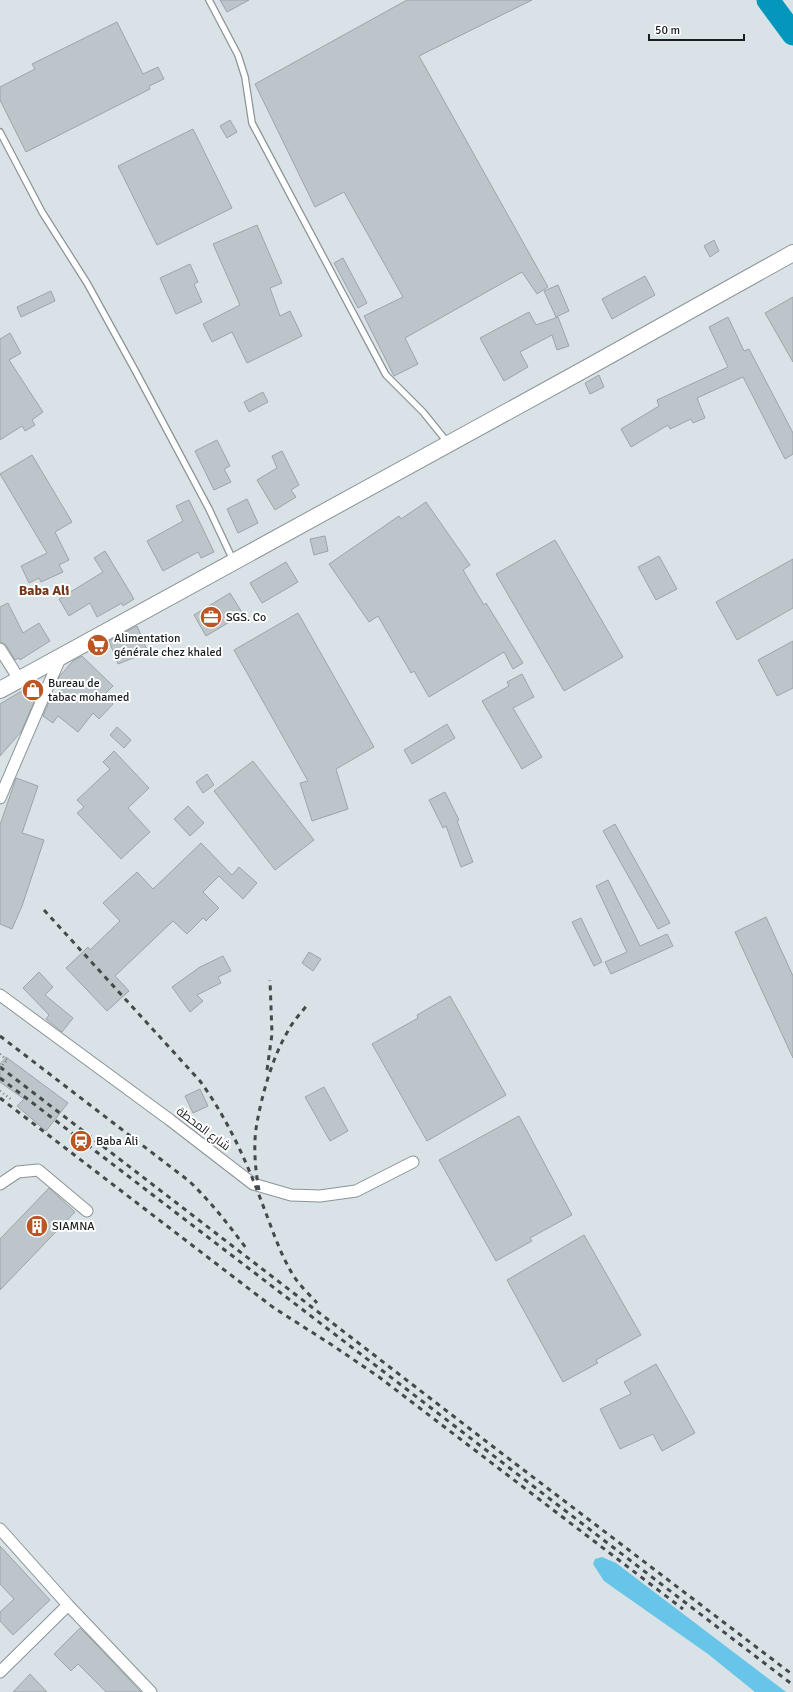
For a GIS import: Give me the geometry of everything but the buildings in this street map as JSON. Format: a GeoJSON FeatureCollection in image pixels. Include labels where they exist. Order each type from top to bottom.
{"type":"FeatureCollection","features":[{"type":"Feature","properties":{"kind":"main road"},"geometry":{"type":"LineString","coordinates":[[0,690],[449,444],[793,253]]}},
{"type":"Feature","properties":{"kind":"street"},"geometry":{"type":"LineString","coordinates":[[0,649],[19,680]]}},
{"type":"Feature","properties":{"kind":"street"},"geometry":{"type":"LineString","coordinates":[[0,798],[61,656]]}},
{"type":"Feature","properties":{"kind":"street","name":"شارع المحطة"},"geometry":{"type":"LineString","coordinates":[[0,995],[170,1120],[253,1184],[291,1195],[320,1196],[356,1191],[413,1162]]}},
{"type":"Feature","properties":{"kind":"street"},"geometry":{"type":"LineString","coordinates":[[0,1184],[18,1172],[38,1170],[87,1211]]}},
{"type":"Feature","properties":{"kind":"street"},"geometry":{"type":"LineString","coordinates":[[0,1529],[68,1605],[152,1692]]}},
{"type":"Feature","properties":{"kind":"street"},"geometry":{"type":"LineString","coordinates":[[0,1672],[68,1605]]}},
{"type":"Feature","properties":{"kind":"lane"},"geometry":{"type":"LineString","coordinates":[[209,0],[238,55],[245,77],[252,124],[386,375],[423,412],[449,444]]}},
{"type":"Feature","properties":{"kind":"lane"},"geometry":{"type":"LineString","coordinates":[[0,132],[42,212],[87,283],[139,378],[209,509],[234,562]]}},
{"type":"Feature","properties":{"kind":"path"},"geometry":{"type":"LineString","coordinates":[[0,1054],[7,1060],[0,1068]]}},
{"type":"Feature","properties":{"kind":"path"},"geometry":{"type":"LineString","coordinates":[[0,1091],[12,1100]]}},
{"type":"Feature","properties":{"kind":"shaded area"},"geometry":{"type":"Polygon","coordinates":[[[602,1557],[616,1563],[786,1692],[755,1692],[708,1654],[604,1581],[593,1564],[595,1559],[602,1557]]]}},
{"type":"Feature","properties":{"kind":"waterway"},"geometry":{"type":"LineString","coordinates":[[768,0],[793,34]]}},
{"type":"Feature","properties":{"kind":"railway"},"geometry":{"type":"LineString","coordinates":[[44,910],[200,1081],[210,1095],[235,1140],[281,1251],[290,1269],[300,1285],[317,1303]]}},
{"type":"Feature","properties":{"kind":"railway"},"geometry":{"type":"LineString","coordinates":[[267,1070],[272,1034],[270,980]]}},
{"type":"Feature","properties":{"kind":"railway"},"geometry":{"type":"LineString","coordinates":[[259,1190],[255,1139],[262,1100],[273,1063],[283,1041],[292,1024],[308,1004]]}},
{"type":"Feature","properties":{"kind":"railway"},"geometry":{"type":"LineString","coordinates":[[0,1036],[189,1181],[219,1213],[246,1248]]}},
{"type":"Feature","properties":{"kind":"railway"},"geometry":{"type":"LineString","coordinates":[[0,1067],[500,1452],[793,1675]]}},
{"type":"Feature","properties":{"kind":"railway"},"geometry":{"type":"LineString","coordinates":[[0,1078],[793,1685]]}},
{"type":"Feature","properties":{"kind":"railway"},"geometry":{"type":"LineString","coordinates":[[0,1098],[274,1308],[379,1377],[683,1609]]}},
{"type":"Feature","properties":{"kind":"place","name":"SGS. Co"},"geometry":{"type":"Point","coordinates":[211,617]}},
{"type":"Feature","properties":{"kind":"place","name":"Alimentation générale chez khaled"},"geometry":{"type":"Point","coordinates":[98,645]}},
{"type":"Feature","properties":{"kind":"place","name":"Bureau de tabac mohamed"},"geometry":{"type":"Point","coordinates":[33,690]}},
{"type":"Feature","properties":{"kind":"place","name":"Baba Ali"},"geometry":{"type":"Point","coordinates":[81,1141]}},
{"type":"Feature","properties":{"kind":"place","name":"SIAMNA"},"geometry":{"type":"Point","coordinates":[37,1226]}},
{"type":"Feature","properties":{"kind":"district","name":"Baba Ali"},"geometry":{"type":"Point","coordinates":[44,590]}}]}
